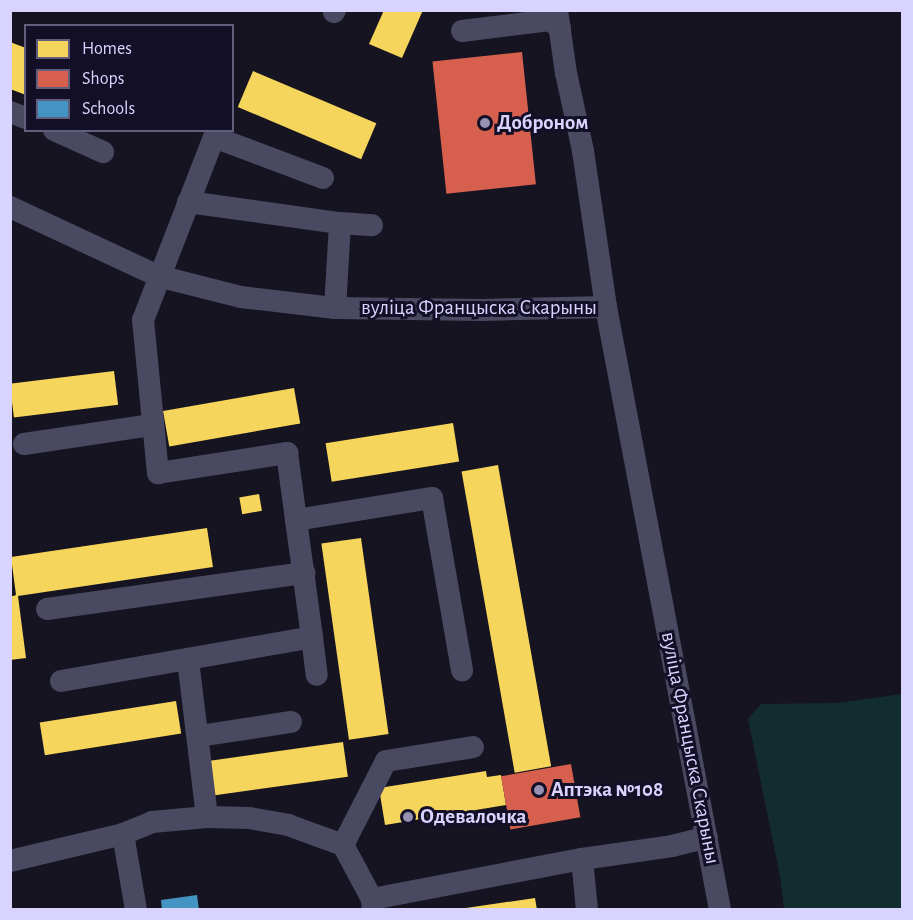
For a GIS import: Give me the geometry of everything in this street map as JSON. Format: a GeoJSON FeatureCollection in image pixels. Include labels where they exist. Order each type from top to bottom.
{"type":"FeatureCollection","features":[{"type":"Feature","properties":{"kind":"street"},"geometry":{"type":"LineString","coordinates":[[462,31],[558,19],[583,151],[606,307]]}},
{"type":"Feature","properties":{"kind":"street"},"geometry":{"type":"LineString","coordinates":[[59,132],[104,152]]}},
{"type":"Feature","properties":{"kind":"street"},"geometry":{"type":"LineString","coordinates":[[317,675],[287,453],[158,473],[151,425],[143,320],[158,276],[214,137],[323,178]]}},
{"type":"Feature","properties":{"kind":"street"},"geometry":{"type":"LineString","coordinates":[[188,202],[340,223],[372,225]]}},
{"type":"Feature","properties":{"kind":"street","name":"вуліца Францыска Скарыны"},"geometry":{"type":"LineString","coordinates":[[10,207],[158,276],[241,297],[335,308],[482,310],[606,307],[720,909]]}},
{"type":"Feature","properties":{"kind":"street"},"geometry":{"type":"LineString","coordinates":[[335,308],[340,223]]}},
{"type":"Feature","properties":{"kind":"street"},"geometry":{"type":"LineString","coordinates":[[24,444],[151,425]]}},
{"type":"Feature","properties":{"kind":"street"},"geometry":{"type":"LineString","coordinates":[[296,520],[432,498],[462,669]]}},
{"type":"Feature","properties":{"kind":"street"},"geometry":{"type":"LineString","coordinates":[[47,609],[304,573]]}},
{"type":"Feature","properties":{"kind":"street"},"geometry":{"type":"LineString","coordinates":[[61,681],[312,638]]}},
{"type":"Feature","properties":{"kind":"street"},"geometry":{"type":"LineString","coordinates":[[188,660],[207,817]]}},
{"type":"Feature","properties":{"kind":"street"},"geometry":{"type":"LineString","coordinates":[[199,736],[291,722]]}},
{"type":"Feature","properties":{"kind":"street"},"geometry":{"type":"LineString","coordinates":[[343,845],[386,761],[473,747]]}},
{"type":"Feature","properties":{"kind":"street"},"geometry":{"type":"LineString","coordinates":[[10,861],[123,834],[152,822],[207,817],[249,818],[288,825],[343,845],[372,904],[582,859],[672,846],[707,837]]}},
{"type":"Feature","properties":{"kind":"street"},"geometry":{"type":"LineString","coordinates":[[123,834],[136,909]]}},
{"type":"Feature","properties":{"kind":"street"},"geometry":{"type":"LineString","coordinates":[[582,859],[587,909]]}},
{"type":"Feature","properties":{"kind":"green space"},"geometry":{"type":"Polygon","coordinates":[[[902,694],[902,909],[784,909],[780,876],[748,719],[761,704],[837,703],[902,694]]]}},
{"type":"Feature","properties":{"kind":"building: Homes"},"geometry":{"type":"Polygon","coordinates":[[[384,10],[423,10],[402,58],[369,44],[384,10]]]}},
{"type":"Feature","properties":{"kind":"building: Homes"},"geometry":{"type":"Polygon","coordinates":[[[10,42],[24,47],[24,94],[10,89],[10,42]]]}},
{"type":"Feature","properties":{"kind":"building: Homes"},"geometry":{"type":"Polygon","coordinates":[[[253,71],[376,123],[361,159],[238,107],[253,71]]]}},
{"type":"Feature","properties":{"kind":"building: Homes"},"geometry":{"type":"Polygon","coordinates":[[[114,371],[118,405],[14,418],[10,384],[114,371]]]}},
{"type":"Feature","properties":{"kind":"building: Homes"},"geometry":{"type":"Polygon","coordinates":[[[294,388],[300,423],[169,447],[163,411],[294,388]]]}},
{"type":"Feature","properties":{"kind":"building: Homes"},"geometry":{"type":"Polygon","coordinates":[[[453,423],[459,462],[332,482],[326,443],[453,423]]]}},
{"type":"Feature","properties":{"kind":"building: Homes"},"geometry":{"type":"Polygon","coordinates":[[[498,465],[551,766],[515,773],[462,471],[498,465]]]}},
{"type":"Feature","properties":{"kind":"building: Homes"},"geometry":{"type":"Polygon","coordinates":[[[259,494],[262,511],[242,514],[239,497],[259,494]]]}},
{"type":"Feature","properties":{"kind":"building: Homes"},"geometry":{"type":"Polygon","coordinates":[[[207,528],[213,567],[18,596],[26,658],[10,660],[10,597],[16,595],[11,557],[207,528]]]}},
{"type":"Feature","properties":{"kind":"building: Homes"},"geometry":{"type":"Polygon","coordinates":[[[361,538],[389,734],[349,740],[321,544],[361,538]]]}},
{"type":"Feature","properties":{"kind":"building: Homes"},"geometry":{"type":"Polygon","coordinates":[[[176,701],[181,734],[45,755],[40,723],[176,701]]]}},
{"type":"Feature","properties":{"kind":"building: Homes"},"geometry":{"type":"Polygon","coordinates":[[[343,742],[348,777],[213,796],[208,761],[343,742]]]}},
{"type":"Feature","properties":{"kind":"building: Homes"},"geometry":{"type":"Polygon","coordinates":[[[486,771],[487,777],[501,775],[506,805],[385,825],[379,788],[486,771]]]}},
{"type":"Feature","properties":{"kind":"building: Homes"},"geometry":{"type":"Polygon","coordinates":[[[535,898],[537,910],[467,910],[466,908],[535,898]]]}},
{"type":"Feature","properties":{"kind":"building: Shops","name":"Доброном"},"geometry":{"type":"Polygon","coordinates":[[[522,52],[536,184],[446,194],[432,61],[522,52]]]}},
{"type":"Feature","properties":{"kind":"building: Shops","name":"Аптэка №108"},"geometry":{"type":"Polygon","coordinates":[[[571,764],[580,817],[510,830],[501,776],[571,764]]]}},
{"type":"Feature","properties":{"kind":"building: Schools"},"geometry":{"type":"Polygon","coordinates":[[[197,895],[199,910],[162,910],[161,900],[197,895]]]}},
{"type":"Feature","properties":{"kind":"place","name":"Доброном"},"geometry":{"type":"Point","coordinates":[485,123]}},
{"type":"Feature","properties":{"kind":"place","name":"Аптэка №108"},"geometry":{"type":"Point","coordinates":[539,790]}},
{"type":"Feature","properties":{"kind":"place","name":"Одевалочка"},"geometry":{"type":"Point","coordinates":[408,817]}}]}
